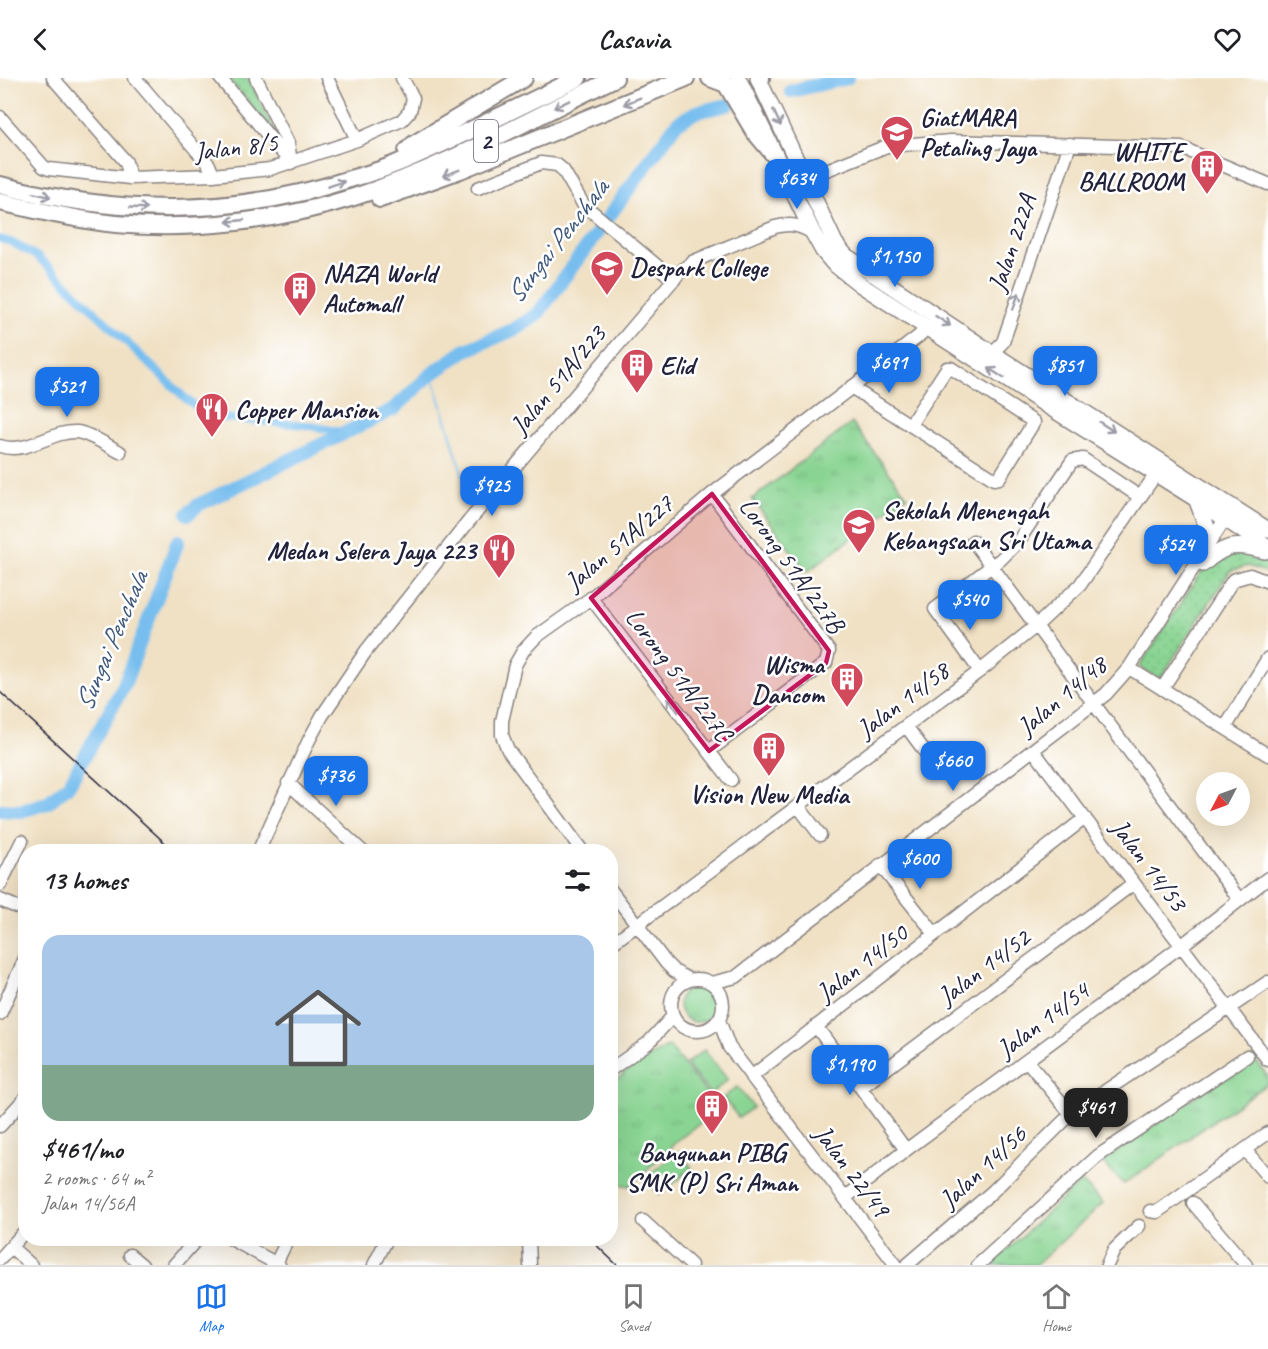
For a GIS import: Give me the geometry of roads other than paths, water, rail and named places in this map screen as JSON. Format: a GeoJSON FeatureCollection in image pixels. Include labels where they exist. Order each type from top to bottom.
{"type":"FeatureCollection","features":[{"type":"Feature","properties":{"kind":"highway"},"geometry":{"type":"LineString","coordinates":[[391,166],[414,144],[524,78]]}},
{"type":"Feature","properties":{"kind":"highway","name":"2"},"geometry":{"type":"LineString","coordinates":[[0,190],[138,209],[195,209],[281,198],[323,188],[391,166],[578,78]]}},
{"type":"Feature","properties":{"kind":"highway","name":"2"},"geometry":{"type":"LineString","coordinates":[[0,190],[80,219],[143,225],[197,225],[259,219],[300,212],[354,197],[400,180],[615,78]]}},
{"type":"Feature","properties":{"kind":"highway"},"geometry":{"type":"LineString","coordinates":[[300,212],[322,215],[406,191],[686,78]]}},
{"type":"Feature","properties":{"kind":"highway"},"geometry":{"type":"LineString","coordinates":[[710,78],[726,84],[747,119],[775,156]]}},
{"type":"Feature","properties":{"kind":"main road"},"geometry":{"type":"LineString","coordinates":[[738,78],[813,233],[833,263],[861,285],[926,328],[1156,474],[1227,508],[1229,519],[1268,550]]}},
{"type":"Feature","properties":{"kind":"main road"},"geometry":{"type":"LineString","coordinates":[[760,79],[835,243],[846,256],[1202,495],[1268,530]]}},
{"type":"Feature","properties":{"kind":"main road"},"geometry":{"type":"LineString","coordinates":[[1201,561],[1208,530],[1202,495]]}},
{"type":"Feature","properties":{"kind":"main road"},"geometry":{"type":"LineString","coordinates":[[1229,519],[1238,516],[1268,537]]}},
{"type":"Feature","properties":{"kind":"main road"},"geometry":{"type":"LineString","coordinates":[[1201,561],[1228,547],[1248,546],[1268,550]]}},
{"type":"Feature","properties":{"kind":"street"},"geometry":{"type":"LineString","coordinates":[[53,78],[126,162],[130,178]]}},
{"type":"Feature","properties":{"kind":"street"},"geometry":{"type":"LineString","coordinates":[[135,78],[209,165],[213,175]]}},
{"type":"Feature","properties":{"kind":"street"},"geometry":{"type":"LineString","coordinates":[[220,78],[291,163]]}},
{"type":"Feature","properties":{"kind":"street"},"geometry":{"type":"LineString","coordinates":[[256,78],[288,143],[291,163]]}},
{"type":"Feature","properties":{"kind":"street"},"geometry":{"type":"LineString","coordinates":[[327,78],[357,140]]}},
{"type":"Feature","properties":{"kind":"street","name":"Jalan 8/5"},"geometry":{"type":"LineString","coordinates":[[0,117],[44,168],[130,178],[213,175],[270,169],[291,163],[357,140],[402,120],[410,111],[412,98],[402,78]]}},
{"type":"Feature","properties":{"kind":"street"},"geometry":{"type":"LineString","coordinates":[[804,179],[892,144],[951,141],[1182,148],[1268,184]]}},
{"type":"Feature","properties":{"kind":"street","name":"Jalan 222A"},"geometry":{"type":"LineString","coordinates":[[992,353],[1003,342],[1070,144]]}},
{"type":"Feature","properties":{"kind":"street"},"geometry":{"type":"LineString","coordinates":[[478,188],[541,163],[557,165],[563,170],[576,195],[589,210],[674,280]]}},
{"type":"Feature","properties":{"kind":"street","name":"Jalan 51A/223"},"geometry":{"type":"LineString","coordinates":[[261,844],[288,783],[322,716],[394,614],[469,521],[674,280],[692,262],[775,227],[790,223],[813,233]]}},
{"type":"Feature","properties":{"kind":"street","name":"Jalan 51A/227"},"geometry":{"type":"LineString","coordinates":[[577,844],[508,750],[501,729],[515,665],[523,651],[536,637],[591,598],[712,494],[919,336],[926,328]]}},
{"type":"Feature","properties":{"kind":"street"},"geometry":{"type":"LineString","coordinates":[[910,425],[947,368],[951,368],[1035,422]]}},
{"type":"Feature","properties":{"kind":"street"},"geometry":{"type":"LineString","coordinates":[[851,387],[994,479],[999,478],[1046,405]]}},
{"type":"Feature","properties":{"kind":"street"},"geometry":{"type":"LineString","coordinates":[[0,446],[8,448],[26,446],[79,432],[120,452]]}},
{"type":"Feature","properties":{"kind":"street"},"geometry":{"type":"LineString","coordinates":[[980,671],[935,609],[1017,543],[1072,462],[1083,459],[1140,497]]}},
{"type":"Feature","properties":{"kind":"street","name":"Jalan 14/58"},"geometry":{"type":"LineString","coordinates":[[618,939],[980,671],[1036,626],[1080,585],[1156,474]]}},
{"type":"Feature","properties":{"kind":"street","name":"Lorong 51A/227B"},"geometry":{"type":"LineString","coordinates":[[709,751],[826,663],[829,651],[712,494]]}},
{"type":"Feature","properties":{"kind":"street","name":"Jalan 14/48"},"geometry":{"type":"LineString","coordinates":[[723,1000],[736,977],[1094,704],[1115,685],[1170,606],[1174,594],[1201,561],[1229,519]]}},
{"type":"Feature","properties":{"kind":"street"},"geometry":{"type":"LineString","coordinates":[[974,542],[1239,899]]}},
{"type":"Feature","properties":{"kind":"street"},"geometry":{"type":"LineString","coordinates":[[1162,689],[1233,580],[1250,575],[1268,582]]}},
{"type":"Feature","properties":{"kind":"street","name":"Lorong 51A/227C"},"geometry":{"type":"LineString","coordinates":[[591,598],[731,780]]}},
{"type":"Feature","properties":{"kind":"street"},"geometry":{"type":"LineString","coordinates":[[1225,728],[1267,662]]}},
{"type":"Feature","properties":{"kind":"street"},"geometry":{"type":"LineString","coordinates":[[1129,668],[1268,755]]}},
{"type":"Feature","properties":{"kind":"street"},"geometry":{"type":"LineString","coordinates":[[906,726],[926,753]]}},
{"type":"Feature","properties":{"kind":"street","name":"Jalan 14/53"},"geometry":{"type":"LineString","coordinates":[[1033,750],[1268,1060]]}},
{"type":"Feature","properties":{"kind":"street"},"geometry":{"type":"LineString","coordinates":[[288,783],[354,844]]}},
{"type":"Feature","properties":{"kind":"street"},"geometry":{"type":"LineString","coordinates":[[798,806],[820,836]]}},
{"type":"Feature","properties":{"kind":"street","name":"Jalan 14/50"},"geometry":{"type":"LineString","coordinates":[[752,1077],[1085,819]]}},
{"type":"Feature","properties":{"kind":"street"},"geometry":{"type":"LineString","coordinates":[[0,885],[18,849]]}},
{"type":"Feature","properties":{"kind":"street"},"geometry":{"type":"LineString","coordinates":[[880,865],[935,934]]}},
{"type":"Feature","properties":{"kind":"street","name":"Jalan 14/54"},"geometry":{"type":"LineString","coordinates":[[845,1198],[1268,878]]}},
{"type":"Feature","properties":{"kind":"street","name":"Jalan 14/52"},"geometry":{"type":"LineString","coordinates":[[862,1087],[1134,883]]}},
{"type":"Feature","properties":{"kind":"street"},"geometry":{"type":"LineString","coordinates":[[618,899],[674,972],[690,980]]}},
{"type":"Feature","properties":{"kind":"street"},"geometry":{"type":"LineString","coordinates":[[0,900],[18,908]]}},
{"type":"Feature","properties":{"kind":"street"},"geometry":{"type":"LineString","coordinates":[[666,963],[676,989]]}},
{"type":"Feature","properties":{"kind":"street"},"geometry":{"type":"LineString","coordinates":[[0,1014],[18,974]]}},
{"type":"Feature","properties":{"kind":"street","name":"Jalan 14/48"},"geometry":{"type":"LineString","coordinates":[[711,983],[736,977]]}},
{"type":"Feature","properties":{"kind":"street"},"geometry":{"type":"LineString","coordinates":[[697,979],[711,983],[719,990],[723,1000],[723,1011],[719,1020],[712,1028],[702,1032],[682,1027],[673,1017],[671,1002],[676,989],[690,980],[697,979]]}},
{"type":"Feature","properties":{"kind":"street","name":"Jalan 14/56"},"geometry":{"type":"LineString","coordinates":[[907,1265],[992,1192],[1071,1114],[1268,982]]}},
{"type":"Feature","properties":{"kind":"street"},"geometry":{"type":"LineString","coordinates":[[648,1043],[673,1017]]}},
{"type":"Feature","properties":{"kind":"street","name":"Jalan 22/49"},"geometry":{"type":"LineString","coordinates":[[719,1020],[729,1047],[896,1265]]}},
{"type":"Feature","properties":{"kind":"street"},"geometry":{"type":"LineString","coordinates":[[816,1026],[906,1150]]}},
{"type":"Feature","properties":{"kind":"street"},"geometry":{"type":"LineString","coordinates":[[618,1064],[665,1033],[682,1027]]}},
{"type":"Feature","properties":{"kind":"street","name":"Jalan 22/49"},"geometry":{"type":"LineString","coordinates":[[702,1032],[729,1047]]}},
{"type":"Feature","properties":{"kind":"street"},"geometry":{"type":"LineString","coordinates":[[978,1265],[1098,1156],[1247,1056]]}},
{"type":"Feature","properties":{"kind":"street"},"geometry":{"type":"LineString","coordinates":[[1027,1061],[1071,1114]]}},
{"type":"Feature","properties":{"kind":"street"},"geometry":{"type":"LineString","coordinates":[[0,1126],[18,1106]]}},
{"type":"Feature","properties":{"kind":"street"},"geometry":{"type":"LineString","coordinates":[[1150,1211],[1157,1212],[1268,1133]]}},
{"type":"Feature","properties":{"kind":"street"},"geometry":{"type":"LineString","coordinates":[[1245,1150],[1268,1177]]}},
{"type":"Feature","properties":{"kind":"street"},"geometry":{"type":"LineString","coordinates":[[1193,1203],[1246,1265]]}},
{"type":"Feature","properties":{"kind":"street"},"geometry":{"type":"LineString","coordinates":[[643,1221],[691,1265]]}},
{"type":"Feature","properties":{"kind":"street"},"geometry":{"type":"LineString","coordinates":[[1107,1265],[1114,1250],[1139,1226]]}},
{"type":"Feature","properties":{"kind":"street"},"geometry":{"type":"LineString","coordinates":[[0,1259],[18,1239]]}},
{"type":"Feature","properties":{"kind":"street"},"geometry":{"type":"LineString","coordinates":[[174,1265],[191,1246]]}},
{"type":"Feature","properties":{"kind":"street"},"geometry":{"type":"LineString","coordinates":[[244,1246],[278,1264],[285,1246]]}},
{"type":"Feature","properties":{"kind":"street"},"geometry":{"type":"LineString","coordinates":[[374,1265],[384,1246]]}},
{"type":"Feature","properties":{"kind":"street"},"geometry":{"type":"LineString","coordinates":[[529,1246],[530,1265]]}},
{"type":"Feature","properties":{"kind":"street"},"geometry":{"type":"LineString","coordinates":[[11,1247],[31,1265]]}},
{"type":"Feature","properties":{"kind":"street"},"geometry":{"type":"LineString","coordinates":[[130,1255],[142,1265]]}},
{"type":"Feature","properties":{"kind":"waterway","name":"Sungai Penchala"},"geometry":{"type":"LineString","coordinates":[[791,91],[847,78]]}},
{"type":"Feature","properties":{"kind":"waterway","name":"Sungai Penchala"},"geometry":{"type":"LineString","coordinates":[[188,514],[198,505],[394,409],[429,376],[464,351],[515,329],[537,315],[677,123],[696,112],[728,105]]}},
{"type":"Feature","properties":{"kind":"waterway"},"geometry":{"type":"LineString","coordinates":[[0,239],[11,242],[38,257],[187,400],[204,412],[224,418],[305,425],[348,433]]}},
{"type":"Feature","properties":{"kind":"waterway"},"geometry":{"type":"LineString","coordinates":[[432,373],[471,503]]}},
{"type":"Feature","properties":{"kind":"waterway","name":"Sungai Penchala"},"geometry":{"type":"LineString","coordinates":[[0,810],[21,811],[47,803],[69,785],[124,685],[178,541]]}},
{"type":"Feature","properties":{"kind":"tram line"},"geometry":{"type":"LineString","coordinates":[[0,692],[166,844]]}},
{"type":"Feature","properties":{"kind":"tram line"},"geometry":{"type":"LineString","coordinates":[[597,1246],[617,1265]]}},
{"type":"Feature","properties":{"kind":"place","name":"GiatMARA Petaling Jaya"},"geometry":{"type":"Point","coordinates":[897,161]}},
{"type":"Feature","properties":{"kind":"place","name":"WHITE BALLROOM"},"geometry":{"type":"Point","coordinates":[1207,195]}},
{"type":"Feature","properties":{"kind":"place","name":"Despark College"},"geometry":{"type":"Point","coordinates":[607,296]}},
{"type":"Feature","properties":{"kind":"place","name":"NAZA World Automall"},"geometry":{"type":"Point","coordinates":[300,317]}},
{"type":"Feature","properties":{"kind":"place","name":"Elid"},"geometry":{"type":"Point","coordinates":[637,394]}},
{"type":"Feature","properties":{"kind":"place","name":"Copper Mansion"},"geometry":{"type":"Point","coordinates":[212,438]}},
{"type":"Feature","properties":{"kind":"place","name":"Sekolah Menengah Kebangsaan Sri Utama"},"geometry":{"type":"Point","coordinates":[859,554]}},
{"type":"Feature","properties":{"kind":"place","name":"Medan Selera Jaya 223"},"geometry":{"type":"Point","coordinates":[499,579]}},
{"type":"Feature","properties":{"kind":"place","name":"Wisma Dancom"},"geometry":{"type":"Point","coordinates":[847,708]}},
{"type":"Feature","properties":{"kind":"place","name":"Vision New Media"},"geometry":{"type":"Point","coordinates":[769,777]}},
{"type":"Feature","properties":{"kind":"place","name":"Bangunan PIBG SMK (P) Sri Aman"},"geometry":{"type":"Point","coordinates":[712,1135]}}]}
